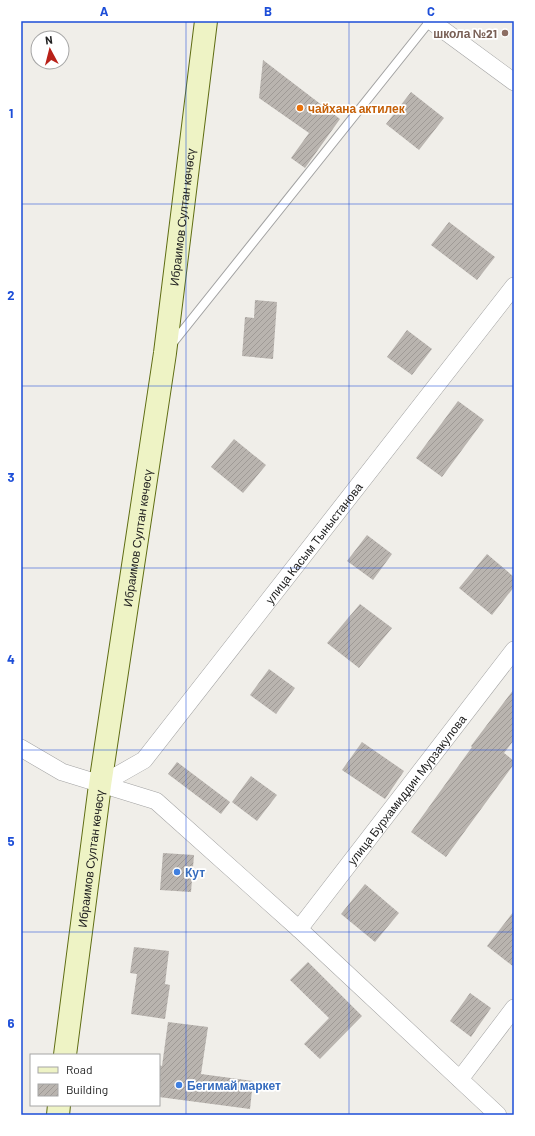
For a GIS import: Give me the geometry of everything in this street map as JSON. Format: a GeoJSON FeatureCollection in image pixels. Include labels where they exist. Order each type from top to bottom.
{"type":"FeatureCollection","features":[{"type":"Feature","properties":{"kind":"main road","name":"Ибраимов Султан көчөсү"},"geometry":{"type":"LineString","coordinates":[[65,1054],[100,785],[165,353],[206,21]]}},
{"type":"Feature","properties":{"kind":"street"},"geometry":{"type":"LineString","coordinates":[[430,21],[514,82]]}},
{"type":"Feature","properties":{"kind":"street","name":"улица Касым Тыныстанова"},"geometry":{"type":"LineString","coordinates":[[100,785],[144,760],[514,286]]}},
{"type":"Feature","properties":{"kind":"street","name":"улица Бурхамиддин Мурзакулова"},"geometry":{"type":"LineString","coordinates":[[299,929],[514,650]]}},
{"type":"Feature","properties":{"kind":"street"},"geometry":{"type":"LineString","coordinates":[[23,751],[62,772],[100,785],[156,801],[299,929],[498,1115]]}},
{"type":"Feature","properties":{"kind":"street"},"geometry":{"type":"LineString","coordinates":[[460,1079],[514,1008]]}},
{"type":"Feature","properties":{"kind":"lane"},"geometry":{"type":"LineString","coordinates":[[165,353],[430,21]]}},
{"type":"Feature","properties":{"kind":"building","name":"чайхана актилек"},"geometry":{"type":"Polygon","coordinates":[[[263,60],[340,119],[305,168],[291,158],[309,133],[259,98],[263,60]]]}},
{"type":"Feature","properties":{"kind":"building"},"geometry":{"type":"Polygon","coordinates":[[[411,92],[444,118],[419,150],[386,124],[411,92]]]}},
{"type":"Feature","properties":{"kind":"building"},"geometry":{"type":"Polygon","coordinates":[[[449,222],[495,257],[477,280],[431,245],[449,222]]]}},
{"type":"Feature","properties":{"kind":"building"},"geometry":{"type":"Polygon","coordinates":[[[255,300],[277,302],[273,359],[242,356],[245,317],[254,318],[255,300]]]}},
{"type":"Feature","properties":{"kind":"building"},"geometry":{"type":"Polygon","coordinates":[[[407,330],[432,349],[412,375],[387,357],[407,330]]]}},
{"type":"Feature","properties":{"kind":"building"},"geometry":{"type":"Polygon","coordinates":[[[458,401],[484,420],[442,477],[416,458],[458,401]]]}},
{"type":"Feature","properties":{"kind":"building"},"geometry":{"type":"Polygon","coordinates":[[[234,439],[266,465],[243,493],[211,467],[234,439]]]}},
{"type":"Feature","properties":{"kind":"building"},"geometry":{"type":"Polygon","coordinates":[[[367,535],[392,554],[373,580],[347,561],[367,535]]]}},
{"type":"Feature","properties":{"kind":"building"},"geometry":{"type":"Polygon","coordinates":[[[487,554],[514,577],[514,587],[492,615],[459,588],[487,554]]]}},
{"type":"Feature","properties":{"kind":"building"},"geometry":{"type":"Polygon","coordinates":[[[360,604],[392,628],[359,668],[327,643],[360,604]]]}},
{"type":"Feature","properties":{"kind":"building"},"geometry":{"type":"Polygon","coordinates":[[[269,669],[295,688],[276,714],[250,695],[269,669]]]}},
{"type":"Feature","properties":{"kind":"building"},"geometry":{"type":"Polygon","coordinates":[[[514,689],[514,740],[504,753],[514,761],[514,764],[446,857],[411,832],[472,747],[471,746],[514,689]]]}},
{"type":"Feature","properties":{"kind":"building"},"geometry":{"type":"Polygon","coordinates":[[[362,742],[404,771],[385,799],[342,770],[362,742]]]}},
{"type":"Feature","properties":{"kind":"building"},"geometry":{"type":"Polygon","coordinates":[[[177,762],[230,802],[221,814],[168,774],[177,762]]]}},
{"type":"Feature","properties":{"kind":"building"},"geometry":{"type":"Polygon","coordinates":[[[251,776],[277,795],[257,821],[232,802],[251,776]]]}},
{"type":"Feature","properties":{"kind":"building","name":"Кут"},"geometry":{"type":"Polygon","coordinates":[[[163,853],[194,855],[191,892],[160,890],[163,853]]]}},
{"type":"Feature","properties":{"kind":"building"},"geometry":{"type":"Polygon","coordinates":[[[365,884],[399,913],[375,942],[341,914],[365,884]]]}},
{"type":"Feature","properties":{"kind":"building"},"geometry":{"type":"Polygon","coordinates":[[[514,911],[514,967],[487,946],[514,911]]]}},
{"type":"Feature","properties":{"kind":"building"},"geometry":{"type":"Polygon","coordinates":[[[134,947],[169,951],[165,984],[170,985],[165,1019],[131,1014],[137,974],[130,973],[134,947]]]}},
{"type":"Feature","properties":{"kind":"building"},"geometry":{"type":"Polygon","coordinates":[[[308,962],[362,1016],[320,1059],[304,1044],[329,1018],[290,980],[308,962]]]}},
{"type":"Feature","properties":{"kind":"building"},"geometry":{"type":"Polygon","coordinates":[[[470,993],[491,1008],[471,1037],[450,1021],[470,993]]]}},
{"type":"Feature","properties":{"kind":"building"},"geometry":{"type":"Polygon","coordinates":[[[168,1022],[208,1027],[201,1074],[253,1081],[250,1109],[160,1097],[160,1065],[162,1066],[168,1022]]]}},
{"type":"Feature","properties":{"kind":"place","name":"школа №21"},"geometry":{"type":"Point","coordinates":[505,33]}},
{"type":"Feature","properties":{"kind":"place","name":"чайхана актилек"},"geometry":{"type":"Point","coordinates":[300,108]}},
{"type":"Feature","properties":{"kind":"place","name":"Кут"},"geometry":{"type":"Point","coordinates":[177,872]}},
{"type":"Feature","properties":{"kind":"place","name":"Бегимай маркет"},"geometry":{"type":"Point","coordinates":[179,1085]}}]}
